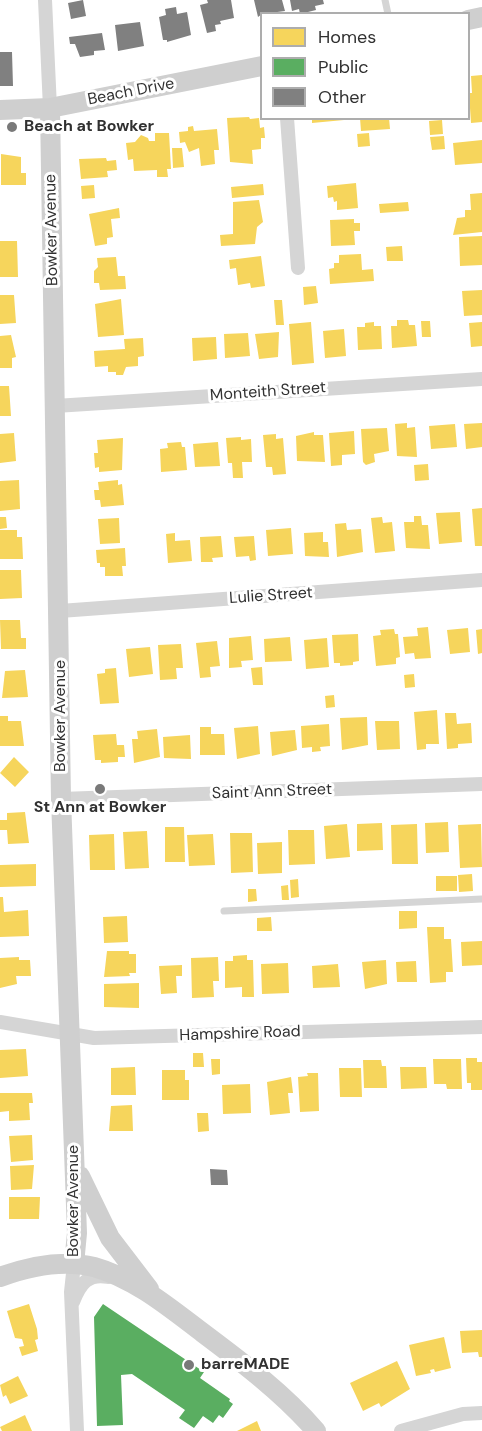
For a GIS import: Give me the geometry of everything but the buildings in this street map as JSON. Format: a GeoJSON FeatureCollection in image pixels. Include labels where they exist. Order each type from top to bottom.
{"type":"FeatureCollection","features":[{"type":"Feature","properties":{"kind":"street","name":"Bowker Avenue"},"geometry":{"type":"LineString","coordinates":[[45,0],[50,108],[62,799],[77,1247],[71,1307],[76,1431]]}},
{"type":"Feature","properties":{"kind":"street","name":"Beach Drive"},"geometry":{"type":"LineString","coordinates":[[0,111],[50,108],[260,66]]}},
{"type":"Feature","properties":{"kind":"street"},"geometry":{"type":"LineString","coordinates":[[287,120],[298,268]]}},
{"type":"Feature","properties":{"kind":"street","name":"Monteith Street"},"geometry":{"type":"LineString","coordinates":[[55,406],[482,379]]}},
{"type":"Feature","properties":{"kind":"street","name":"Lulie Street"},"geometry":{"type":"LineString","coordinates":[[60,611],[482,580]]}},
{"type":"Feature","properties":{"kind":"street","name":"Saint Ann Street"},"geometry":{"type":"LineString","coordinates":[[62,799],[482,784]]}},
{"type":"Feature","properties":{"kind":"street","name":"Hampshire Road"},"geometry":{"type":"LineString","coordinates":[[0,1022],[33,1025],[71,1035],[106,1037],[482,1027]]}},
{"type":"Feature","properties":{"kind":"street"},"geometry":{"type":"LineString","coordinates":[[75,1165],[110,1238],[156,1298]]}},
{"type":"Feature","properties":{"kind":"street"},"geometry":{"type":"LineString","coordinates":[[0,1277],[40,1265],[74,1264],[94,1267],[123,1280],[156,1298],[274,1388],[316,1431]]}},
{"type":"Feature","properties":{"kind":"street"},"geometry":{"type":"LineString","coordinates":[[71,1307],[84,1281],[94,1275],[123,1280]]}},
{"type":"Feature","properties":{"kind":"street"},"geometry":{"type":"LineString","coordinates":[[400,1431],[453,1416],[482,1413]]}},
{"type":"Feature","properties":{"kind":"lane"},"geometry":{"type":"LineString","coordinates":[[224,911],[482,899]]}},
{"type":"Feature","properties":{"kind":"place","name":"Beach at Bowker"},"geometry":{"type":"Point","coordinates":[12,127]}},
{"type":"Feature","properties":{"kind":"place","name":"St Ann at Bowker"},"geometry":{"type":"Point","coordinates":[100,789]}},
{"type":"Feature","properties":{"kind":"place","name":"barreMADE"},"geometry":{"type":"Point","coordinates":[189,1365]}}]}
